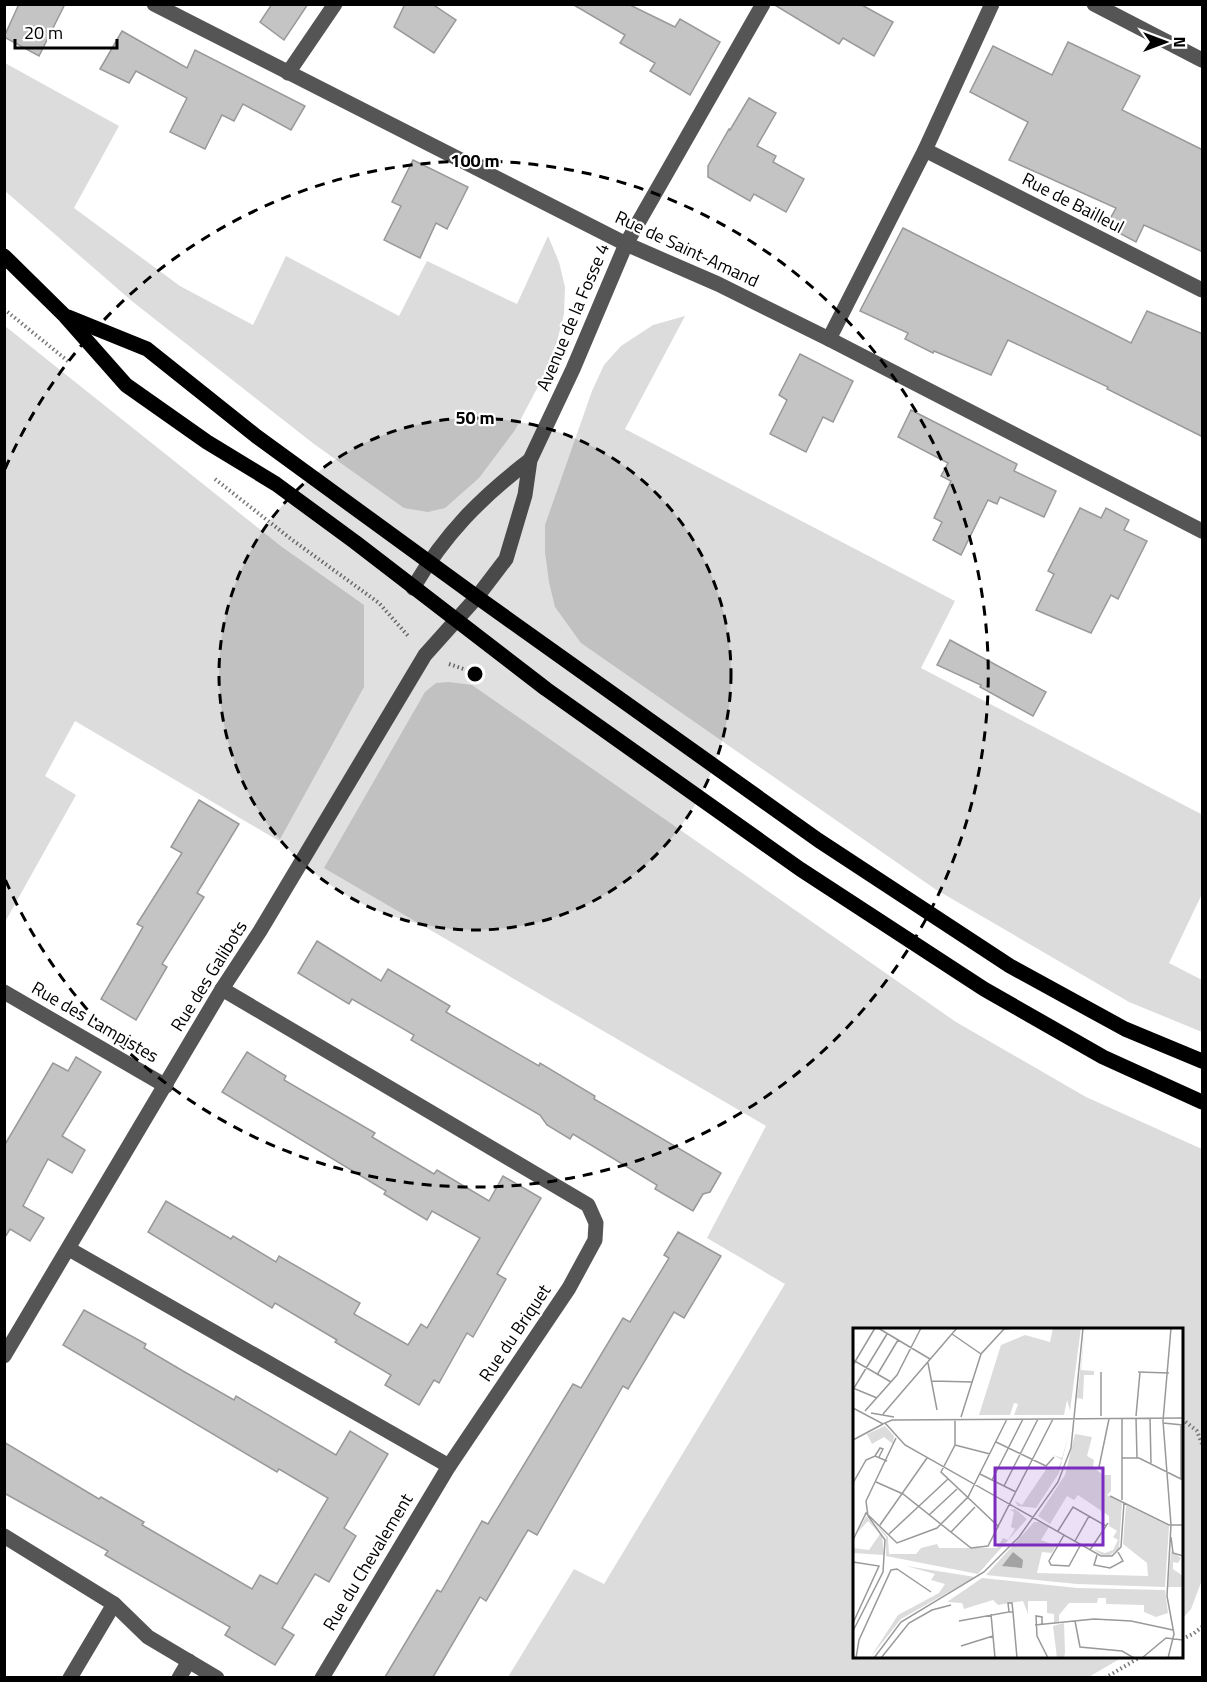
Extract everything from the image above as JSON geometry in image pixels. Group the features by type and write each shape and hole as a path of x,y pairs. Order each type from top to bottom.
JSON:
{"main road":[{"path":"4,256 65,316 126,385 207,442 276,484 555,696 800,869 984,989 1103,1057 1203,1102"},
{"path":"65,316 147,349 256,436 477,597 818,840 1010,966 1125,1029 1203,1061"}],"street":[{"name":"Rue de Saint-Amand","path":"154,4 626,243 718,284 829,339 1203,531"},
{"path":"288,73 335,4"},
{"name":"Avenue de la Fosse 4","path":"477,597 506,559 525,495 530,460 573,369 626,243 763,4"},
{"path":"829,339 925,150 992,4"},
{"path":"1094,4 1203,60"},
{"name":"Rue de Bailleul","path":"925,150 1203,290"},
{"name":"Avenue de la Fosse 4","path":"413,588 429,561 469,511 530,460"},
{"name":"Rue des Galibots","path":"7,1347 69,1249 222,989 260,931 425,655 477,597"},
{"name":"Rue du Briquet","path":"222,989 588,1205 596,1223 595,1240 568,1288 449,1466"},
{"name":"Rue des Lampistes","path":"4,992 166,1086"},
{"path":"69,1249 449,1466"},
{"name":"Rue du Chevalement","path":"322,1677 449,1466"},
{"path":"4,1536 114,1604 148,1637 217,1677"},
{"path":"70,1677 114,1604"},
{"path":"179,1677 189,1661"}],"path":[{"path":"1183,1420 1197,1431 1203,1444"},
{"path":"1183,1638 1203,1627"},
{"path":"1105,1677 1138,1658"}],"shaded area":[{"path":"5,63 119,126 74,208 180,286 253,325 286,256 399,316 427,261 517,304 548,236 559,262 565,287 564,314 556,345 542,379 515,430 479,478 445,508 428,512 404,508 314,444 133,302 5,191"},
{"path":"685,316 625,429 955,601 921,668 1201,814 1202,894 1169,963 1202,980 1202,1032 1129,1002 935,889 581,643 555,607 545,552 545,525 592,391 604,365 621,346 653,325"},
{"path":"5,326 282,547 364,605 364,687 279,841 75,721 45,776 76,795 5,922"},
{"path":"436,683 472,685 956,1022 1086,1097 1202,1149 1202,1580 1191,1609 1183,1618 1183,1328 853,1328 853,1658 1121,1658 1087,1678 508,1677 574,1569 604,1584 785,1284 707,1238 766,1126 324,868 425,692"}],"building":[{"path":"19,4 65,4 39,56 4,37"},
{"path":"272,4 308,4 284,40 260,22"},
{"path":"405,4 432,4 456,20 434,53 394,27"},
{"path":"572,4 628,4 675,27 680,19 720,42 690,95 650,71 655,63 620,43 625,35"},
{"path":"773,4 860,4 893,22 874,56 843,38 839,44"},
{"path":"122,31 187,68 195,50 305,106 291,130 243,104 234,121 222,115 205,149 170,132 187,98 136,71 129,83 100,69"},
{"path":"1068,42 1140,76 1122,110 1203,150 1203,252 1144,225 1136,242 1106,226 1116,208 1009,160 1028,122 970,92 993,46 1052,75"},
{"path":"749,98 776,113 757,146 776,156 773,162 804,179 786,212 754,194 750,201 708,177 708,166"},
{"path":"413,160 468,187 447,229 436,223 420,258 384,240 401,206 392,202"},
{"path":"903,228 1131,343 1147,311 1203,334 1203,437 1107,389 1108,387 1008,340 991,375 934,351 933,353 905,339 908,333 860,311"},
{"path":"800,354 853,381 833,422 823,417 806,452 770,434 787,400 779,395"},
{"path":"911,410 1017,464 1014,471 1056,491 1044,517 1000,497 997,504 988,500 961,555 933,540 942,522 934,518 951,481 941,476 948,463 898,437"},
{"path":"1080,508 1101,518 1106,508 1129,520 1124,530 1147,541 1118,599 1111,595 1091,633 1036,610 1054,574 1048,571"},
{"path":"950,640 1046,692 1033,716 980,687 981,685 937,665"},
{"path":"199,800 239,824 197,893 204,897 162,964 167,967 136,1020 101,999 143,927 137,924 182,853 171,847"},
{"path":"317,941 381,981 388,969 450,1006 446,1012 539,1066 540,1063 595,1096 594,1099 721,1173 710,1192 703,1194 693,1211 655,1189 657,1185 573,1134 570,1139 547,1125 540,1115 411,1040 414,1035 352,999 349,1004 298,973"},
{"path":"247,1052 286,1076 284,1080 375,1133 372,1137 434,1174 437,1170 489,1201 503,1176 541,1198 497,1274 506,1279 473,1337 467,1333 439,1383 434,1380 419,1405 385,1385 391,1375 335,1342 337,1340 275,1303 272,1308 148,1232 166,1201 231,1239 233,1236 276,1262 279,1256 360,1303 354,1314 408,1345 421,1324 427,1328 480,1238 432,1211 427,1220 384,1194 386,1191 222,1092"},
{"path":"76,1057 101,1072 62,1136 85,1150 72,1173 48,1159 23,1206 44,1218 30,1241 10,1229 4,1239 4,1146 53,1063 68,1071"},
{"path":"678,1232 721,1256 684,1318 674,1312 628,1389 623,1386 537,1535 528,1530 486,1601 480,1597 433,1677 385,1677 437,1590 441,1592 482,1521 488,1524 573,1384 581,1388 623,1318 630,1322 669,1258 664,1255"},
{"path":"84,1310 146,1344 144,1348 183,1371 234,1400 236,1396 336,1455 350,1431 388,1454 344,1528 356,1536 329,1582 315,1574 282,1628 294,1635 275,1665 225,1635 230,1627 105,1555 108,1551 4,1493 4,1442 99,1499 101,1497 144,1522 142,1525 252,1589 260,1575 277,1584 328,1498 279,1469 277,1472 63,1345"}]}
